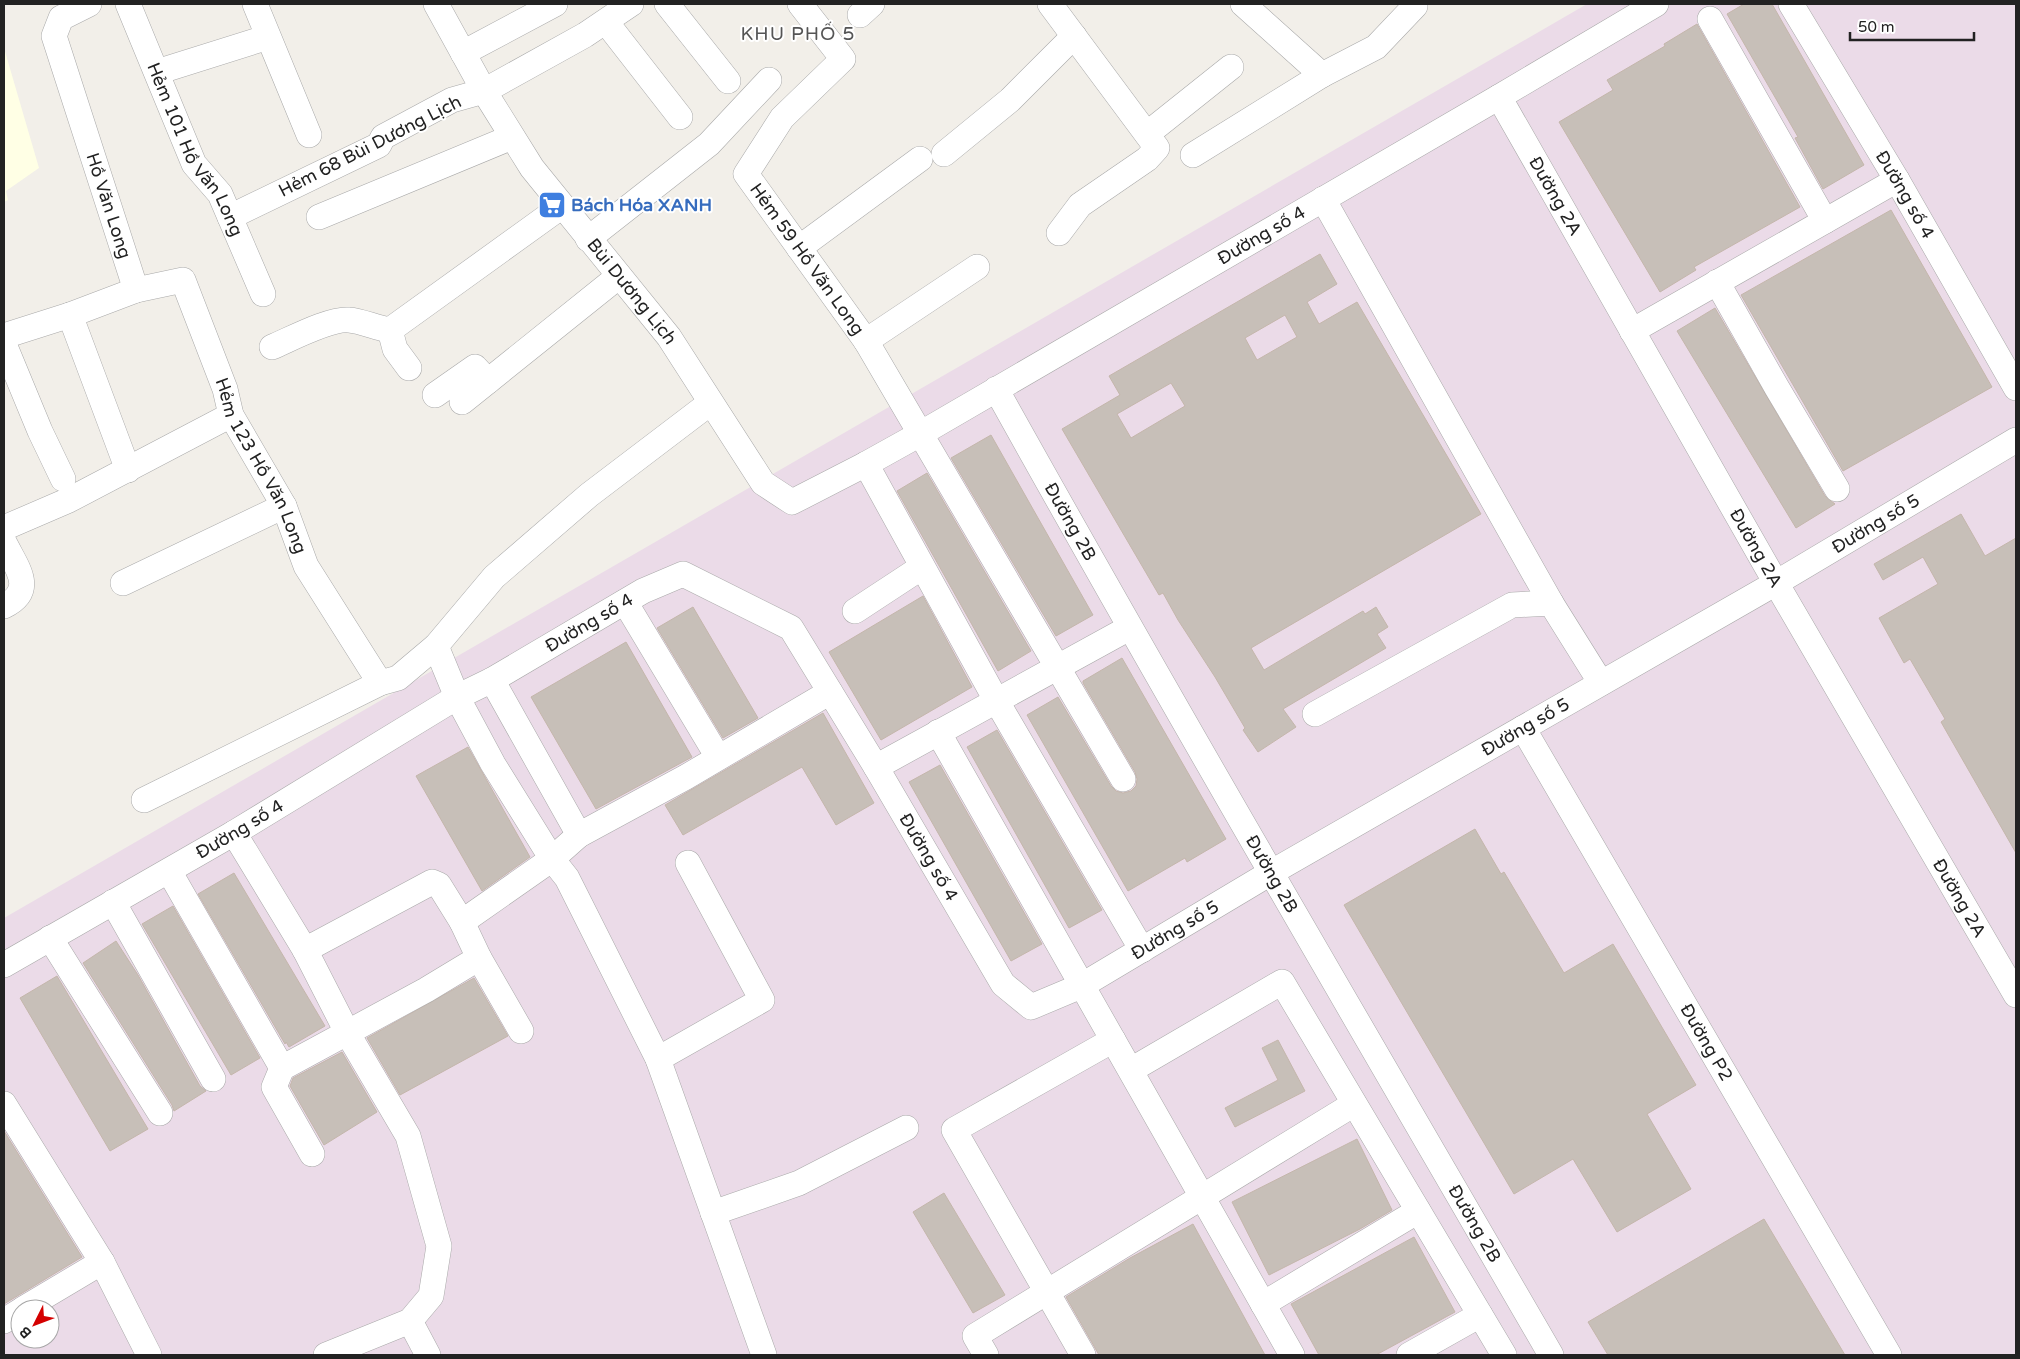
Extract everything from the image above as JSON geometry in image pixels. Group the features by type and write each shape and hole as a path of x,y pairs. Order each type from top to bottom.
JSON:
{"street":[{"name":"Hồ Văn Long","path":"89,4 61,18 54,36 136,290"},
{"name":"Hẻm 101 Hồ Văn Long","path":"128,4 194,164 220,194 263,294"},
{"path":"255,4 309,135"},
{"path":"463,53 555,4"},
{"name":"Hẻm 68 Bùi Dương Lịch","path":"230,217 379,145 383,137 452,100 484,91 606,22 631,4"},
{"path":"667,4 728,80"},
{"name":"Hẻm 59 Hồ Văn Long","path":"800,4 843,59 782,118 746,174 866,341 1123,779"},
{"path":"1050,4 1157,148 1147,159 1080,205 1059,233"},
{"path":"1243,4 1322,75"},
{"name":"Đường số 4","path":"866,464 996,390 1204,281 1323,199 1656,4"},
{"name":"Đường số 4","path":"1790,4 1897,180 2016,388"},
{"name":"Bùi Dương Lịch","path":"443,6 463,53 484,91 532,168 669,337 763,483 792,502 866,464"},
{"path":"1193,155 1322,75 1376,47 1415,6"},
{"path":"1710,19 1825,221"},
{"path":"606,22 680,116"},
{"path":"944,154 1010,100 1074,36"},
{"path":"157,72 268,37"},
{"path":"1147,134 1231,67"},
{"path":"588,239 709,144 769,80"},
{"name":"Đường 2A","path":"1499,97 1776,582 2016,995"},
{"path":"319,218 512,137"},
{"path":"799,248 920,159"},
{"path":"1632,331 1897,180"},
{"path":"1323,199 1551,603 1601,682"},
{"path":"272,347 342,319 374,328 390,330 562,206"},
{"path":"866,341 976,267"},
{"path":"462,402 619,276"},
{"name":"Hẻm 123 Hồ Văn Long","path":"136,290 182,280 224,390 231,416 284,506 306,566 380,683"},
{"path":"1717,282 1837,489"},
{"path":"4,336 70,315 136,290"},
{"path":"70,315 128,470"},
{"path":"390,330 395,350 409,368"},
{"path":"4,344 66,490"},
{"path":"435,395 475,366 488,381"},
{"name":"Đường 2B","path":"996,390 1128,628 1272,872 1551,1355"},
{"path":"144,800 380,683 398,678 436,646 494,577 589,495 710,403"},
{"path":"4,528 66,490 128,470 231,416"},
{"name":"Đường số 5","path":"1031,1007 1081,986 1272,872 1776,582 2016,440"},
{"path":"866,464 996,700 1142,950"},
{"path":"122,583 284,506"},
{"path":"4,542 23,588 14,601 4,606"},
{"path":"855,610 922,567"},
{"name":"Đường số 4","path":"4,965 234,833 457,697 492,680 643,591 683,574 791,628 876,767 1003,984 1031,1007"},
{"path":"625,602 718,757"},
{"path":"1315,714 1512,605 1551,603"},
{"path":"876,767 1128,628"},
{"path":"436,646 457,697 493,764 552,859 567,878 658,1059 764,1355"},
{"path":"492,680 579,835"},
{"path":"462,922 552,859 579,835 686,777 830,692"},
{"name":"Đường P2","path":"1523,728 1889,1355"},
{"path":"938,732 1292,1355"},
{"path":"234,833 305,950 348,1034 408,1136 439,1246 430,1296 410,1321 326,1355"},
{"path":"658,1059 762,1000 688,863"},
{"path":"169,870 282,1068"},
{"path":"305,950 432,882 439,885 462,922 479,958 521,1031"},
{"path":"113,902 214,1079"},
{"path":"50,938 160,1113"},
{"path":"312,1154 274,1087 282,1068 348,1034 479,958"},
{"path":"1131,1070 1282,982 1504,1355"},
{"path":"1083,1355 954,1130 1114,1040"},
{"path":"4,1104 102,1262 149,1355"},
{"path":"986,1355 975,1336 1354,1104"},
{"path":"714,1213 799,1183 906,1128"},
{"path":"1263,1304 1418,1211"},
{"path":"40,1299 102,1262"},
{"path":"1409,1355 1480,1315"},
{"path":"410,1321 428,1355"}],"shaded area":[{"path":"1587,4 2016,5 2016,1355 4,1355 4,918"},
{"path":"4,48 39,168 6,191 8,200 4,202"}],"building":[{"path":"1744,4 1772,4 1864,165 1823,189 1795,138 1798,137 1727,14"},
{"path":"1697,24 1800,207 1694,267 1696,270 1660,292 1559,122 1613,90 1607,80 1665,46 1664,44"},
{"path":"1891,210 1992,387 1843,471 1741,295"},
{"path":"1320,254 1337,284 1307,302 1319,324 1357,302 1481,514 1251,648 1264,670 1363,611 1365,614 1376,607 1388,627 1377,634 1386,648 1283,709 1296,727 1258,752 1243,730 1245,728 1163,593 1159,595 1062,429 1120,395 1109,376","holes":["1285,315 1297,337 1257,360 1245,338","1171,383 1185,406 1131,438 1117,414"]},
{"path":"1715,308 1825,496 1835,504 1796,528 1677,331"},
{"path":"991,435 1093,615 1056,636 951,458"},
{"path":"927,473 1031,651 998,671 897,491"},
{"path":"1961,514 1985,556 2016,538 2016,853 1941,722 1945,719 1910,659 1904,663 1879,618 1938,584 1923,557 1883,580 1874,564"},
{"path":"923,596 972,687 881,740 829,652"},
{"path":"693,607 758,718 723,738 657,628"},
{"path":"626,642 692,757 596,809 531,697"},
{"path":"1122,658 1226,839 1187,862 1185,858 1128,891 1027,715 1058,697 1111,786 1116,791 1123,793 1131,791 1136,786 1135,772 1083,683 1083,681"},
{"path":"823,713 874,803 836,825 802,767 683,835 665,805"},
{"path":"997,730 1102,910 1069,928 967,747"},
{"path":"468,747 530,857 482,891 416,776"},
{"path":"940,765 1042,944 1011,961 909,782"},
{"path":"1475,829 1501,874 1504,872 1564,973 1613,944 1696,1085 1647,1114 1691,1189 1617,1232 1573,1159 1514,1194 1344,905"},
{"path":"234,873 325,1026 289,1047 286,1042 285,1044 198,894"},
{"path":"173,906 260,1058 231,1075 142,924"},
{"path":"116,941 138,975 200,1086 206,1091 174,1111 83,963"},
{"path":"57,976 148,1129 110,1151 20,998"},
{"path":"474,978 508,1036 400,1095 367,1038"},
{"path":"1278,1040 1305,1091 1235,1127 1225,1108 1278,1080 1262,1048"},
{"path":"342,1052 377,1112 324,1145 290,1086 293,1078"},
{"path":"4,1131 82,1257 4,1304"},
{"path":"1357,1139 1392,1210 1360,1229 1269,1275 1232,1202"},
{"path":"944,1193 1005,1295 973,1313 913,1212"},
{"path":"1764,1219 1845,1355 1608,1355 1588,1322"},
{"path":"1193,1224 1265,1355 1099,1355 1066,1297 1130,1258"},
{"path":"1414,1237 1455,1312 1376,1355 1319,1355 1291,1304"}],"place":[{"name":"Bách Hóa XANH","path":"552,205"}],"district":[{"name":"KHU PHỐ 5","path":"798,34"}]}
